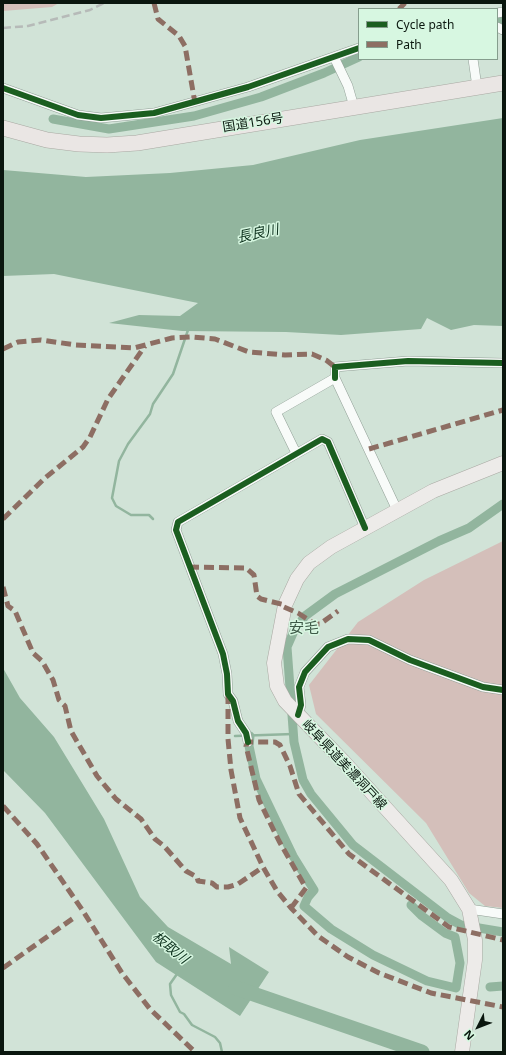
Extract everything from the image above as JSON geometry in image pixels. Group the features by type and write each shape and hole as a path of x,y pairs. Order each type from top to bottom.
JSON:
{"highway":[{"name":"国道156号","path":"3,128 47,140 79,144 107,145 137,143 503,83"}],"main road":[{"name":"岐阜県道美濃洞戸線","path":"462,1052 475,960 475,940 470,914 451,880 343,761 285,701 278,686 274,663 285,605 297,579 309,563 365,528 433,491 503,464"}],"street":[{"path":"3,88 78,115 101,118 132,116 154,113 198,102 337,63 358,49"},
{"path":"473,60 477,87"},
{"path":"337,63 348,86 354,107"},
{"path":"397,510 335,378 335,367 408,361 503,362"},
{"path":"296,453 276,412 335,378"},
{"path":"248,742 246,733 238,721 233,701 228,694 227,674 218,637 189,567 176,525 181,520 322,439 328,442 365,528"},
{"path":"296,714 301,705 299,687 305,672 328,647 348,639 369,640 424,666 483,687 503,690"},
{"path":"470,914 503,914"}],"shaded area":[{"path":"3,3 59,3 52,7 3,11"},
{"path":"503,541 503,908 485,906 469,893 426,823 316,714 309,685 358,622 424,580"}],"water":[{"name":"長良川","path":"503,118 503,326 474,325 451,330 427,318 421,329 341,335 286,332 182,331 109,323 139,315 180,316 198,303 54,274 3,276 3,170 86,177 170,173 253,165 360,140"},
{"path":"3,668 20,698 54,737 104,819 140,897 168,927 231,964 229,947 269,972 240,1016 156,962 45,813 3,770"}],"waterway":[{"path":"498,20 503,19"},
{"path":"53,119 109,129 194,116 261,97 324,73 358,57"},
{"path":"153,519 149,515 131,515 116,506 112,498 119,461 128,444 150,414 153,404 173,374 188,330"},
{"path":"503,504 469,528 439,541 335,594 305,616 294,631 287,647 294,742 303,780 311,794 353,845 448,918 461,925 503,932"},
{"path":"235,736 293,734"},
{"path":"250,736 249,746 256,779 293,856 314,890 308,897 304,906 331,929 373,955 427,981 456,988 460,963 455,937 445,933 422,916 411,905"},
{"path":"177,974 170,984 171,995 180,1012 184,1014 192,1025 215,1037 220,1043 222,1052"},
{"path":"490,987 503,986"},
{"name":"板取川","path":"236,988 422,1052"}],"railway":[{"path":"3,28 28,26 90,10 104,3"}],"marked path":[{"path":"154,3 158,19 179,36 185,46 195,103"},
{"path":"400,8 405,3"},
{"path":"3,349 18,342 41,340 76,345 134,348 172,338 192,337 215,339 249,352 285,355 312,354 326,360 335,367"},
{"path":"3,519 45,478 83,447 90,437 108,399 145,346"},
{"path":"369,449 503,410"},
{"path":"189,567 246,568 254,575 257,596 261,599 285,605"},
{"path":"3,587 8,606 15,611 33,653 42,661 53,680 59,700 65,706 71,731 97,776 116,799 141,819 155,839 164,846 186,871 197,877 198,881 212,883 217,887 228,887 238,884 263,867"},
{"path":"284,607 298,613 315,624 320,624 338,611"},
{"path":"228,694 228,739 231,770 240,818 263,867 277,891 291,908 318,936 348,957 379,973 431,993 503,1007"},
{"path":"291,908 306,888 279,841 259,800 246,746 248,742 275,742 280,745 290,766 299,794 349,854 449,927 503,940"},
{"path":"3,806 37,844 83,911 122,973 150,1009 195,1052"},
{"path":"3,968 75,917"}],"cycle path":[{"path":"3,88 78,115 101,118 154,113 248,87 358,48"},
{"path":"335,378 335,367 408,361 503,363"},
{"path":"248,742 246,733 238,721 233,701 228,694 227,674 223,654 176,530 178,522 322,439 328,442 365,528"},
{"path":"298,715 301,705 299,687 305,672 328,647 348,639 369,640 410,660 483,687 503,690"}],"district":[{"name":"安毛","path":"304,629"}]}
